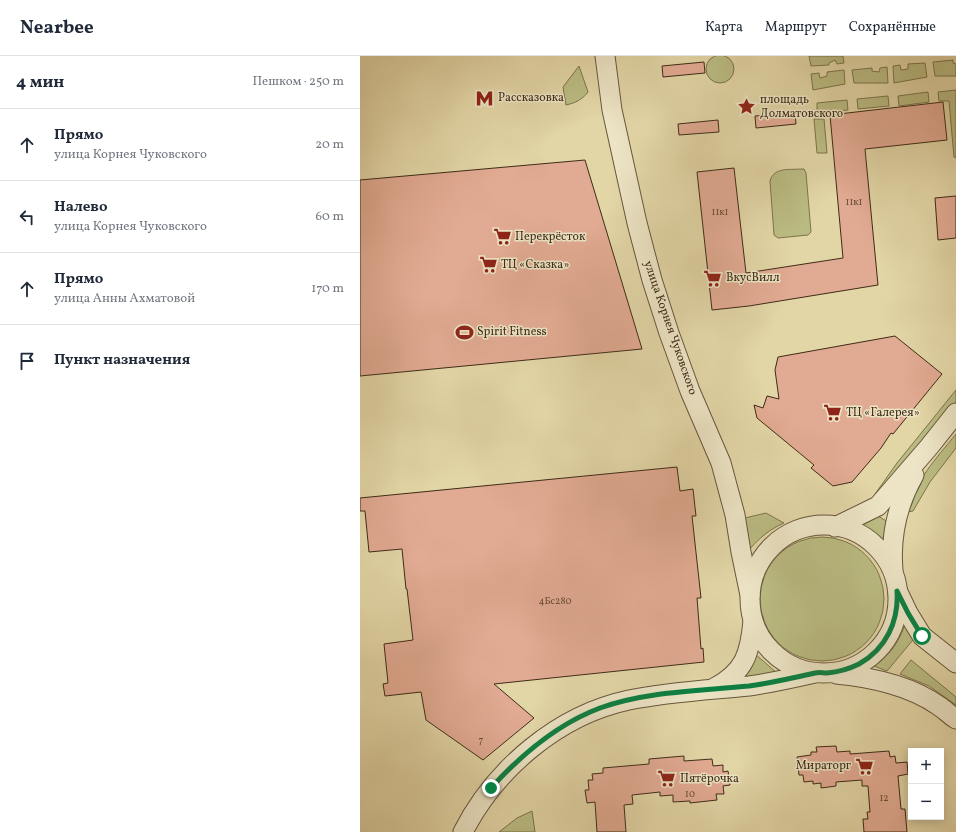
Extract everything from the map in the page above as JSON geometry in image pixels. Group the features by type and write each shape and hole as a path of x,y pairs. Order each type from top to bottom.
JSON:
{"street":[{"name":"улица Корнея Чуковского","path":"605,56 612,110 637,223 652,280 690,391 721,463 735,515 750,594 751,612 760,636 777,656 796,667 867,678 905,689 939,705 956,719"},
{"path":"835,527 878,506 956,413"},
{"path":"895,582 891,552 896,517 903,495 929,447"},
{"name":"улица Корнея Чуковского","path":"750,594 754,577 761,561 778,542 789,535 801,529 818,526 835,527 852,531 874,545 885,558 908,613 922,636 956,663"},
{"name":"улица Корнея Чуковского","path":"822,672 835,672 851,668 867,659 880,647 889,633 896,617 898,600 895,582"},
{"path":"711,689 731,678 743,664 749,651 753,620"},
{"path":"463,832 482,801 508,770 535,746 562,727 599,708 653,696 758,685 822,672"}],"green space":[{"path":"720,55 730,59 734,69 730,79 720,83 710,79 706,69 710,59"},
{"path":"809,56 843,56 844,63 837,64 835,60 829,63 829,65 811,66"},
{"path":"953,60 953,63 956,64 956,76 935,76 933,62"},
{"path":"925,63 927,77 894,83 893,66 900,65 901,70 908,69 908,64"},
{"path":"579,66 588,92 578,101 566,105 563,87"},
{"path":"887,67 888,83 854,83 852,70 872,68 872,71 879,72 880,68"},
{"path":"844,70 845,84 813,90 811,74 819,73 820,78 827,76 827,72"},
{"path":"956,90 956,158 954,157 949,101 939,101 938,92"},
{"path":"928,92 929,102 899,106 898,96"},
{"path":"888,96 889,106 858,109 857,99"},
{"path":"847,100 848,110 817,113 817,103"},
{"path":"814,119 824,119 827,153 817,153"},
{"path":"804,169 806,173 811,232 808,235 778,238 774,235 770,181 778,171"},
{"path":"956,390 956,404 881,496 875,494 897,463"},
{"path":"956,434 956,448 930,482 913,511 908,512 911,500 927,470"},
{"path":"766,513 784,523 765,534 749,550 745,518"},
{"path":"878,516 888,522 883,541 861,526"},
{"path":"822,537 846,542 866,555 879,575 884,599 879,623 866,643 846,656 822,661 798,656 778,643 765,623 760,599 765,575 778,555 798,542"},
{"path":"906,621 917,635 887,671 874,666 890,652 898,641"},
{"path":"754,653 778,674 743,679"},
{"path":"911,660 956,697 956,705 929,686 900,674"},
{"path":"532,811 535,832 499,832 517,818"}],"building":[{"path":"704,62 705,73 663,77 662,66"},
{"path":"943,102 947,140 865,149 878,285 749,306 712,310 697,172 734,168 746,273 843,258 830,115"},
{"path":"795,113 796,124 756,128 755,116"},
{"path":"718,120 719,132 679,135 678,124"},
{"name":"ТЦ «Сказка»","path":"585,160 642,349 360,376 360,180"},
{"path":"956,196 956,238 938,240 935,198"},
{"name":"ТЦ «Галерея»","path":"895,336 942,374 893,434 891,433 881,448 852,482 833,486 811,468 814,465 757,418 754,405 763,408 767,396 779,399 775,370 778,357"},
{"path":"677,467 680,491 693,489 696,516 692,516 701,598 697,598 701,649 703,648 704,662 494,684 534,718 483,760 426,720 421,692 385,696 383,684 388,683 384,644 413,640 402,549 369,552 365,511 360,511 360,498"},
{"path":"836,746 837,752 850,751 850,754 889,751 890,757 895,756 896,763 907,762 908,774 898,776 901,809 905,809 907,832 864,832 863,819 868,819 867,812 870,812 868,786 862,786 862,780 836,782 836,786 821,788 821,783 813,784 813,781 804,782 803,775 799,775 797,757 811,755 811,752 817,752 816,747"},
{"path":"684,756 684,761 712,759 713,766 723,765 723,772 728,771 730,785 723,786 724,794 716,794 717,800 690,803 690,801 673,802 673,795 660,796 660,792 632,795 633,804 624,805 626,832 597,832 595,802 587,803 585,790 589,790 588,780 593,780 592,774 603,773 603,768 649,764 649,759"}],"place":[{"name":"Рассказовка","path":"485,98"},
{"name":"площадь Долматовского","path":"747,107"},
{"name":"Перекрёсток","path":"502,237"},
{"name":"ТЦ «Сказка»","path":"488,265"},
{"name":"ВкусВилл","path":"713,278"},
{"name":"Spirit Fitness","path":"464,332"},
{"name":"ТЦ «Галерея»","path":"833,413"},
{"name":"Мираторг","path":"864,766"},
{"name":"Пятёрочка","path":"667,779"}],"route":[{"path":"491,788 522,757 551,734 578,718 599,708 628,700 653,696 696,690 750,686 817,672 835,672 851,668 874,654 885,640 896,617 898,600 897,591 914,625 922,636"}]}
